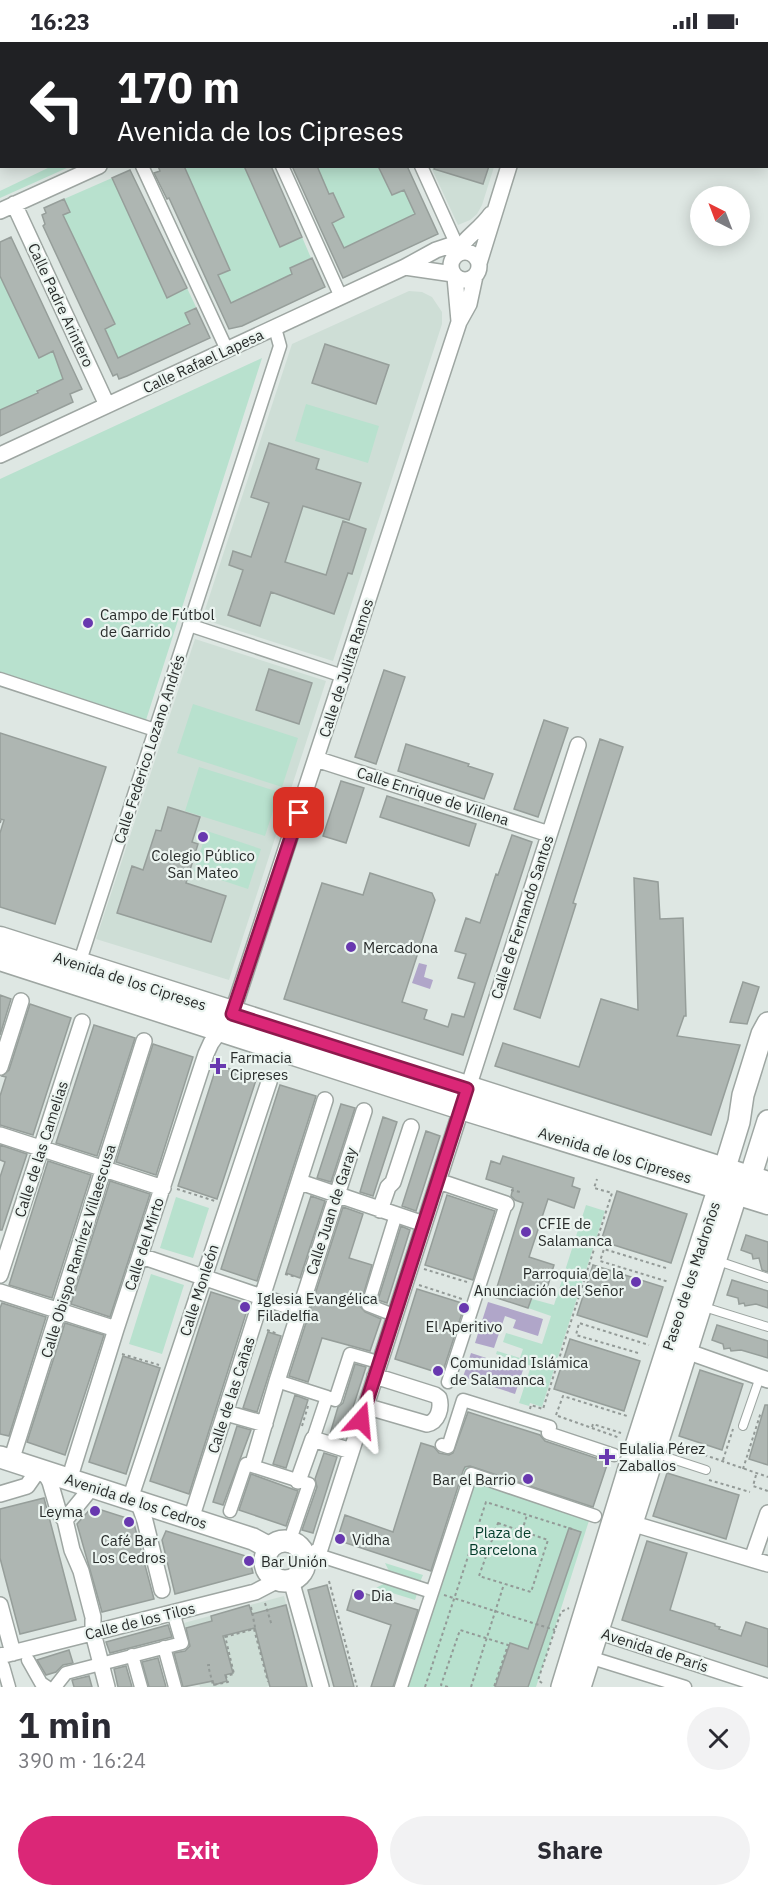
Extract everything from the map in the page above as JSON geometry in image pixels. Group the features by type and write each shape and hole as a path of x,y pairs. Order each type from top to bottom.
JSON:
{"main road":[{"name":"Avenida de los Cipreses","path":"0,939 79,964 227,1021"},
{"name":"Avenida de los Cipreses","path":"0,958 227,1021 464,1098 740,1182 768,1202"},
{"name":"Paseo de los Madroños","path":"613,1522 653,1452 740,1182 738,1122 743,1095 762,1034 768,1023"},
{"name":"Paseo de los Madroños","path":"613,1522 634,1452 740,1182 768,1120"},
{"name":"Avenida de los Cedros","path":"6,1459 253,1539 270,1548"},
{"path":"579,1687 589,1657 587,1634 613,1522"},
{"path":"290,1542 311,1558 302,1572 285,1580 272,1577 265,1566 270,1548 276,1544 290,1542"},
{"path":"552,1685 587,1634"}],"street":[{"path":"7,207 95,168"},
{"path":"143,168 227,350"},
{"path":"283,168 341,297"},
{"path":"405,267 454,275 462,280 469,280 477,270 476,256 460,250 422,168"},
{"name":"Calle de Julita Ramos","path":"227,1021 316,759 459,322 469,304 507,168"},
{"name":"Calle de Julita Ramos","path":"460,250 464,240 483,226 496,206"},
{"name":"Calle Padre Arintero","path":"7,207 107,405"},
{"name":"Calle Rafael Lapesa","path":"0,455 405,267 436,250 451,245 460,250"},
{"path":"454,275 450,266 452,258 460,250"},
{"name":"Calle de Julita Ramos","path":"454,275 459,322"},
{"name":"Calle Federico Lozano Andrés","path":"79,964 280,346 275,328"},
{"path":"189,625 343,676"},
{"path":"0,679 155,730"},
{"name":"Calle de Fernando Santos","path":"311,1558 320,1549 578,745"},
{"name":"Calle Enrique de Villena","path":"316,759 549,834"},
{"path":"0,1067 21,1001"},
{"name":"Calle del Mirto","path":"69,1480 141,1256 169,1188 206,1054 227,1021"},
{"name":"Calle de las Camelias","path":"0,1275 82,1022"},
{"name":"Calle Obispo Ramírez Villaescusa","path":"6,1459 60,1311 144,1041"},
{"name":"Calle Monleón","path":"134,1500 269,1082"},
{"name":"Calle de las Cañas","path":"191,1519 325,1100"},
{"name":"Calle Juan de Garay","path":"231,1511 246,1464 253,1463 364,1111"},
{"path":"380,1210 388,1187 393,1182 411,1127"},
{"path":"0,1135 169,1188"},
{"path":"438,1181 508,1197 448,1382"},
{"path":"300,1182 424,1224"},
{"path":"386,1312 368,1305 394,1221"},
{"path":"141,1256 300,1310"},
{"path":"0,1292 116,1329"},
{"path":"686,1351 764,1378"},
{"path":"277,1381 335,1400 350,1354 371,1360"},
{"path":"366,1406 427,1424 435,1420 440,1408 439,1398 435,1395 375,1376"},
{"path":"298,1481 307,1434 327,1397"},
{"path":"442,1445 448,1447 463,1400 550,1427 548,1433 614,1455"},
{"path":"226,1413 265,1424"},
{"path":"307,1434 351,1451"},
{"path":"253,1463 276,1474 309,1484 294,1531"},
{"path":"0,1494 27,1486 38,1469 50,1482 59,1513 65,1520 72,1550 81,1570 92,1612 93,1633 107,1687"},
{"path":"401,1687 471,1474 613,1522 768,1564"},
{"path":"65,1520 92,1487"},
{"path":"134,1500 149,1537 162,1590"},
{"path":"149,1537 167,1511"},
{"path":"752,1559 768,1513"},
{"path":"311,1558 432,1592"},
{"path":"285,1580 321,1687"},
{"name":"Calle de los Tilos","path":"5,1658 255,1592 285,1580"},
{"path":"0,1605 9,1687"},
{"path":"56,1687 66,1673 182,1643 174,1612"},
{"name":"Avenida de París","path":"587,1634 768,1687"},
{"path":"164,1647 175,1687"},
{"path":"132,1655 141,1687"},
{"name":"Avenida de París","path":"589,1657 685,1687"},
{"path":"28,1660 41,1683 47,1687"}],"lane":[{"path":"715,1260 768,1278"},
{"path":"700,1306 768,1327"},
{"path":"743,1426 764,1378"},
{"path":"653,1452 706,1470"}],"path":[{"path":"529,1411 531,1404 543,1408 612,1193 594,1188 597,1179"},
{"path":"169,1188 217,1201"},
{"path":"508,1197 520,1192"},
{"path":"666,1268 604,1249 600,1261 669,1282"},
{"path":"421,1268 478,1286"},
{"path":"646,1275 647,1270"},
{"path":"285,1274 302,1279"},
{"path":"416,1285 473,1302"},
{"path":"638,1353 576,1335 579,1323 649,1345"},
{"path":"267,1330 284,1335"},
{"path":"122,1354 162,1366"},
{"path":"307,1434 308,1391"},
{"path":"620,1438 556,1415 563,1396 627,1416"},
{"path":"743,1468 762,1408"},
{"path":"592,1427 593,1424 621,1433"},
{"path":"673,1444 768,1477"},
{"path":"756,1473 753,1486 768,1491"},
{"path":"425,1687 486,1502 575,1530"},
{"path":"522,1531 527,1515"},
{"path":"498,1523 548,1540 531,1592 504,1584 479,1576 498,1523"},
{"path":"329,1581 357,1687"},
{"path":"471,1687 504,1584"},
{"path":"432,1592 555,1630"},
{"path":"250,1602 255,1627"},
{"path":"251,1607 266,1603 272,1626"},
{"path":"552,1685 538,1680 561,1612 568,1608"},
{"path":"210,1665 208,1665 213,1685 228,1682 226,1676 234,1674 225,1637 254,1629 268,1682"},
{"path":"448,1687 441,1685 460,1630 508,1645 494,1687"}],"shaded area":[{"path":"431,168 494,168 477,214 458,225"},
{"path":"409,291 422,292 432,297 442,312 442,324 333,661 202,619 292,344"},
{"name":"Colegio Público San Mateo","path":"195,639 326,681 229,980 96,939"},
{"path":"419,963 427,965 424,977 433,980 430,989 412,983"},
{"path":"488,1302 543,1319 538,1336 513,1328 516,1320 505,1316 494,1348 475,1343"},
{"path":"471,1353 523,1370 515,1394 463,1377"},
{"path":"284,1596 305,1677 266,1687 200,1687 184,1623"}],"green space":[{"path":"48,168 67,168 0,198 0,191"},
{"path":"184,168 244,168 275,234 302,237 311,258 290,268 292,275 231,303 226,293 214,298 206,281 230,270"},
{"path":"316,168 378,168 392,195 415,184 423,201 412,206 415,215 344,248 339,239 328,244 320,228 344,217 329,194"},
{"path":"112,178 167,298 187,288 196,307 185,313 190,324 118,358 111,343 100,348 94,335 115,324 63,215 69,212 64,199"},
{"path":"0,276 39,358 62,347 60,370 63,379 0,410"},
{"path":"262,358 146,720 0,672 0,479"},
{"path":"306,404 379,426 368,463 295,441"},
{"path":"193,704 298,738 282,787 177,753"},
{"path":"199,767 279,792 265,836 185,811"},
{"path":"207,831 261,849 248,889 194,871"},
{"path":"176,1197 209,1208 193,1258 160,1248"},
{"path":"586,1205 605,1211 542,1407 530,1403 529,1406 519,1403 531,1366 496,1354 497,1351 520,1358 523,1349 503,1342 506,1333 542,1344 551,1316 528,1308 532,1299 554,1305"},
{"path":"151,1274 184,1285 162,1354 129,1344"},
{"name":"Plaza de Barcelona","path":"465,1467 593,1508 536,1687 528,1687 581,1532 515,1687 396,1687"},
{"path":"385,1563 423,1575 420,1582 390,1573"},
{"path":"387,1582 418,1591 415,1600 376,1588"}],"building":[{"path":"159,168 185,168 230,270 218,275 231,303 292,274 290,268 312,258 325,287 242,326 229,329 169,198 167,199 154,173 160,171"},
{"path":"245,168 272,168 302,237 280,247"},
{"path":"293,168 318,168 329,194 333,193 344,217 332,223 344,248 415,214 404,190 392,195 379,168 408,168 438,234 343,278"},
{"path":"434,168 488,168 483,184"},
{"path":"130,170 187,288 167,298 112,178"},
{"path":"64,199 70,212 63,215 115,324 105,329 118,358 190,324 185,313 196,308 210,338 127,376 119,379 117,374 113,376 43,226 45,224 42,215 46,213 44,208"},
{"path":"11,237 82,389 70,394 73,402 0,436 0,410 63,379 53,351 39,358 0,276 0,242"},
{"path":"325,344 389,365 376,404 312,383"},
{"path":"269,443 319,459 316,469 361,483 349,520 303,506 285,562 326,575 343,521 366,529 352,574 348,573 334,614 271,592 260,626 228,615 243,570 229,565 233,551 251,557 269,503 251,497"},
{"path":"269,669 312,683 299,724 256,710"},
{"path":"384,670 405,677 376,764 355,757"},
{"path":"544,720 568,728 538,817 514,809"},
{"path":"0,733 106,767 55,924 0,907 0,833 4,820 0,819"},
{"path":"600,739 623,747 573,903 576,904 540,1018 514,1009"},
{"path":"406,744 493,774 484,799 398,771"},
{"path":"341,781 364,788 346,843 323,836"},
{"path":"387,796 476,824 469,846 380,817"},
{"path":"168,807 200,817 192,842 198,844 186,883 226,896 211,942 117,913 132,866 143,870 156,830 161,831"},
{"path":"512,835 532,842 463,1055 284,999 322,883 363,895 370,873 432,893 435,900 402,1002 427,1010 424,1019 448,1027 452,1014 464,1017 475,983 458,978 466,954 455,951 466,918 480,923"},
{"path":"634,878 658,882 660,919 683,918 686,1016 684,1016 677,1036 740,1045 711,1135 495,1066 503,1043 579,1067 601,999 638,1010"},
{"path":"743,982 759,987 747,1024 730,1022"},
{"path":"0,995 11,999 0,1035"},
{"path":"30,1004 71,1018 33,1135 0,1125 0,1096 6,1077 2,1076 9,1070"},
{"path":"94,1025 135,1038 97,1156 56,1143"},
{"path":"153,1044 193,1057 156,1175 116,1162"},
{"path":"217,1065 257,1077 217,1199 178,1186"},
{"path":"280,1085 316,1096 257,1281 221,1269"},
{"path":"341,1104 355,1108 331,1182 317,1178"},
{"path":"383,1117 397,1122 373,1196 360,1192"},
{"path":"426,1131 440,1136 416,1211 402,1206"},
{"path":"0,1145 27,1154 2,1230 0,1230 0,1177 5,1162 0,1160"},
{"name":"CFIE de Salamanca","path":"503,1156 574,1178 572,1186 580,1189 574,1208 548,1199 529,1257 554,1265 546,1292 535,1289 528,1308 494,1297 523,1203 511,1196 513,1188 486,1179 491,1161 500,1164"},
{"path":"48,1161 91,1175 52,1298 9,1285"},
{"path":"110,1181 150,1194 110,1317 71,1304"},
{"path":"617,1191 687,1214 671,1263 601,1241"},
{"path":"447,1195 495,1211 473,1280 425,1265"},
{"path":"311,1196 325,1201 300,1278 286,1273"},
{"path":"343,1207 363,1214 349,1258 372,1265 360,1306 365,1312 381,1319 370,1351 322,1338 308,1382 289,1376"},
{"path":"401,1226 410,1230 387,1303 378,1300"},
{"path":"746,1235 768,1242 768,1272 762,1270 759,1258 753,1259 752,1254 741,1250"},
{"path":"593,1265 663,1287 647,1337 577,1315"},
{"path":"732,1280 768,1291 768,1308 756,1304 745,1306 744,1303 739,1304 738,1298 727,1295"},
{"path":"417,1289 465,1304 442,1374 395,1359"},
{"path":"211,1292 249,1304 189,1494 150,1481"},
{"path":"2,1303 46,1317 9,1436 0,1434 0,1308"},
{"path":"65,1323 104,1335 65,1455 27,1442"},
{"path":"717,1325 768,1341 768,1358 741,1350 724,1349 723,1344 712,1340"},
{"path":"268,1332 281,1336 257,1412 243,1408"},
{"path":"570,1339 640,1361 624,1411 554,1389"},
{"path":"123,1356 160,1368 126,1474 89,1462"},
{"path":"355,1364 366,1367 343,1438 330,1434 338,1407 343,1403"},
{"path":"700,1370 743,1384 722,1450 679,1436"},
{"path":"295,1395 308,1400 286,1468 273,1464"},
{"path":"765,1405 768,1405 768,1465 749,1459"},
{"path":"468,1412 540,1435 545,1441 608,1462 593,1507 470,1466 465,1467 463,1471 431,1571 337,1540 345,1515 393,1532 421,1443 434,1447 439,1453 449,1455 453,1453"},
{"path":"237,1426 251,1430 223,1505 213,1502"},
{"path":"324,1453 337,1457 313,1533 302,1530 317,1487 315,1479"},
{"path":"667,1473 739,1495 726,1539 653,1516"},
{"path":"251,1474 298,1491 286,1526 239,1510"},
{"path":"44,1498 76,1620 20,1634 0,1558 0,1509"},
{"path":"92,1507 133,1520 154,1599 102,1612 77,1524"},
{"path":"569,1528 581,1532 528,1687 495,1687 510,1643 528,1649"},
{"path":"166,1531 249,1557 253,1573 175,1594 162,1540"},
{"path":"647,1541 687,1553 670,1610 715,1624 720,1627 719,1629 741,1636 746,1622 768,1629 768,1667 622,1620"},
{"path":"327,1585 354,1687 334,1687 308,1590"},
{"path":"353,1590 418,1610 393,1687 371,1687 391,1625 347,1610"},
{"path":"249,1605 252,1614 286,1605 307,1687 270,1687 255,1628 223,1636 233,1673 225,1675 227,1681 214,1685 213,1681 183,1687 174,1653 185,1651 190,1646 186,1628 212,1621 211,1616"},
{"path":"168,1625 172,1637 110,1653 106,1642"},
{"path":"69,1650 73,1663 63,1665 56,1672 46,1675 37,1660"},
{"path":"158,1658 166,1687 149,1687 142,1662"},
{"path":"126,1666 132,1687 118,1687 114,1669"},
{"path":"89,1676 92,1687 74,1687 72,1680"}],"place":[{"name":"Campo de Fútbol de Garrido","path":"88,623"},
{"name":"Colegio Público San Mateo","path":"203,837"},
{"name":"Mercadona","path":"351,947"},
{"name":"Farmacia Cipreses","path":"218,1066"},
{"name":"CFIE de Salamanca","path":"526,1232"},
{"name":"Parroquia de la Anunciación del Señor","path":"636,1282"},
{"name":"Iglesia Evangélica Filadelfia","path":"245,1307"},
{"name":"El Aperitivo","path":"464,1308"},
{"name":"Comunidad Islámica de Salamanca","path":"438,1371"},
{"name":"Eulalia Pérez Zaballos","path":"607,1457"},
{"name":"Bar el Barrio","path":"528,1479"},
{"name":"Leyma","path":"95,1511"},
{"name":"Café Bar Los Cedros","path":"129,1522"},
{"name":"Vidha","path":"340,1539"},
{"name":"Bar Unión","path":"249,1561"},
{"name":"Dia","path":"359,1595"}],"route":[{"path":"299,813 232,1014 467,1089 361,1420"}]}
